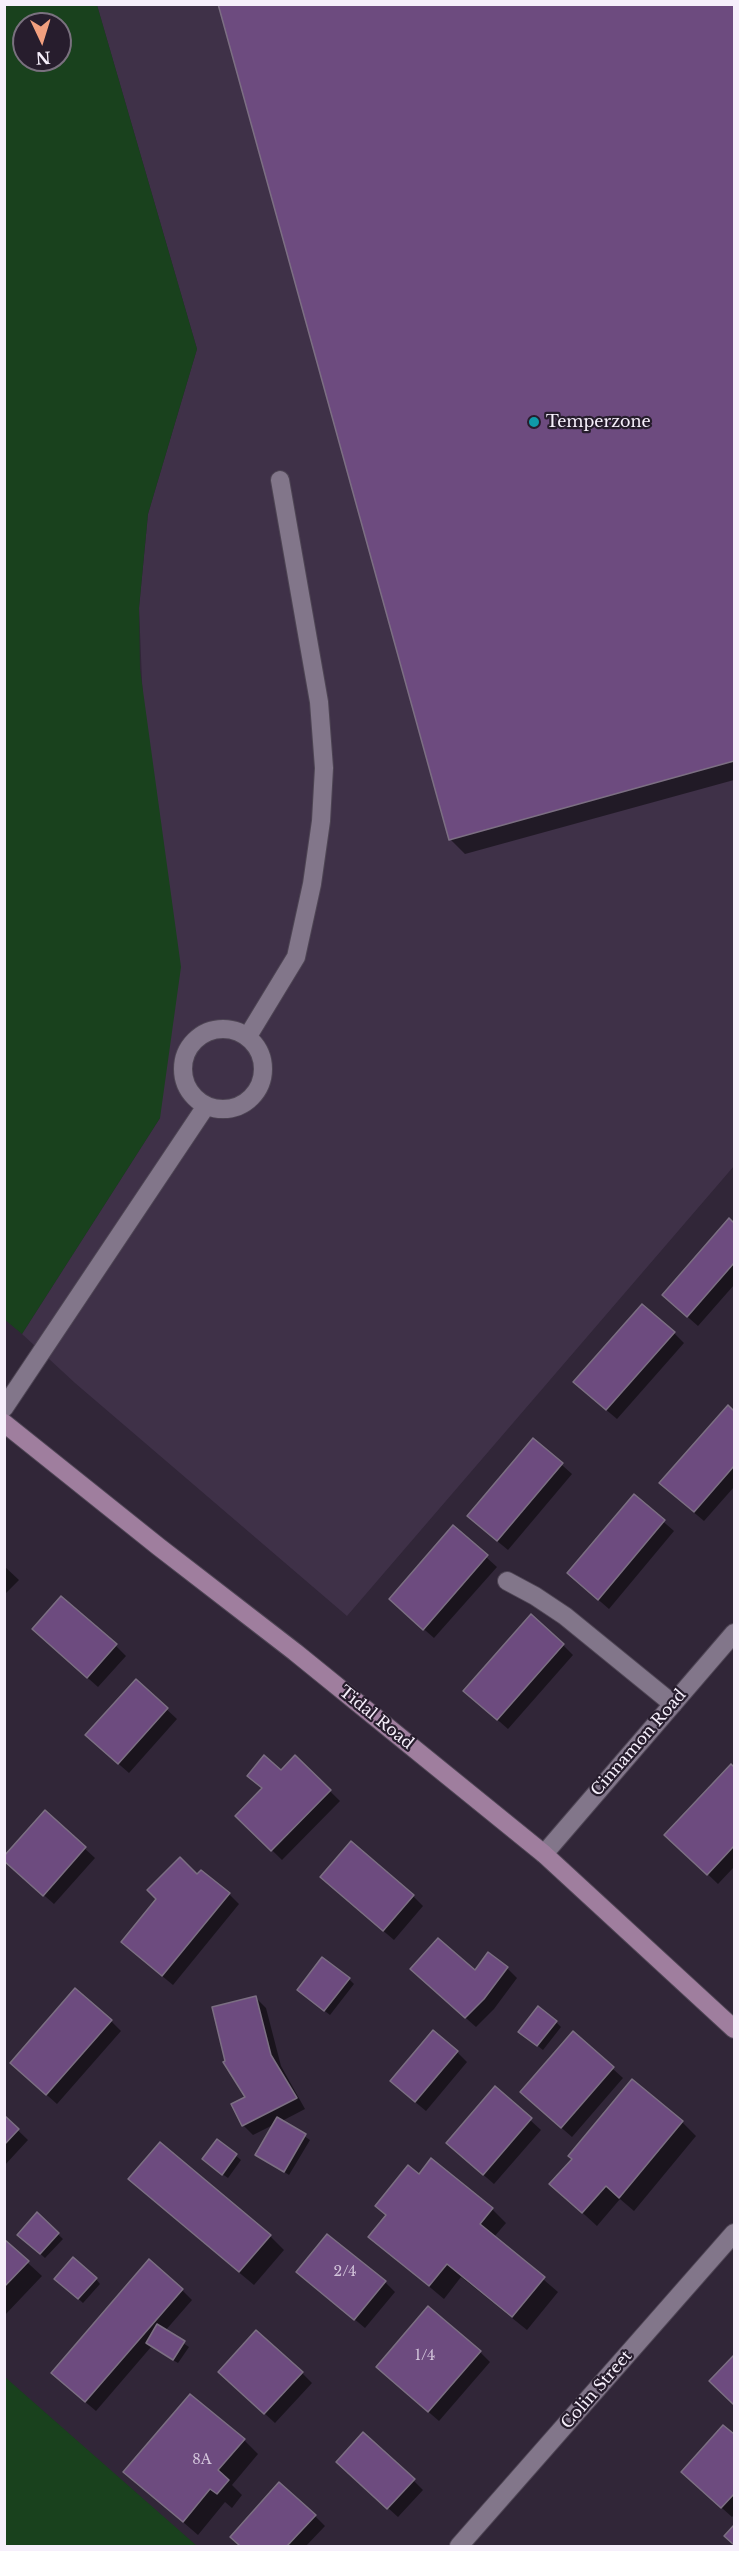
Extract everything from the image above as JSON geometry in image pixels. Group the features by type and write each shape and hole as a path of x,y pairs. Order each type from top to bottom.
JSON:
{"main road":[{"name":"Tidal Road","path":"4,1423 295,1652 544,1854 735,2029"}],"street":[{"path":"248,1036 296,957 312,884 321,821 324,768 320,702 280,480"},
{"path":"223,1028 248,1036 257,1046 262,1058 264,1071 262,1084 255,1095 244,1104 232,1109 219,1110 206,1106 195,1098 187,1087 183,1074 183,1061 189,1048 197,1038 209,1031 223,1028"},
{"path":"4,1408 206,1106"},
{"path":"507,1581 536,1596 565,1616 673,1704"},
{"name":"Cinnamon Road","path":"544,1854 735,1633"},
{"name":"Colin Street","path":"459,2547 735,2234"}],"shaded area":[{"path":"97,5 734,5 734,1166 347,1616 75,1383 22,1334 160,1118 139,608 148,514 197,349"}],"green space":[{"path":"4,5 97,5 197,349 148,514 139,608 140,669 181,967 160,1118 22,1334 4,1319"},
{"path":"5,2377 197,2546 5,2546"}],"building":[{"name":"Temperzone","path":"218,4 734,4 734,761 449,840"},
{"path":"729,1218 734,1223 734,1263 687,1317 662,1295"},
{"path":"642,1304 675,1332 606,1410 573,1382"},
{"path":"728,1405 734,1411 734,1466 694,1512 659,1483"},
{"path":"533,1438 563,1463 497,1541 467,1516"},
{"path":"634,1494 665,1520 598,1600 567,1573"},
{"path":"453,1525 488,1555 423,1630 389,1599"},
{"path":"61,1596 117,1644 87,1678 32,1629"},
{"path":"531,1614 564,1644 497,1720 463,1691"},
{"path":"136,1679 168,1708 118,1764 85,1735"},
{"path":"264,1755 281,1770 295,1755 331,1790 271,1851 235,1816 262,1788 247,1776"},
{"path":"731,1764 734,1767 734,1846 707,1875 664,1835"},
{"path":"45,1810 86,1847 43,1896 4,1861 4,1856"},
{"path":"351,1841 414,1895 383,1931 320,1877"},
{"path":"180,1857 197,1874 201,1870 230,1893 162,1976 121,1942 156,1899 147,1890"},
{"path":"438,1938 475,1970 488,1952 508,1967 484,1999 465,2018 410,1969"},
{"path":"322,1957 350,1978 324,2011 297,1990"},
{"path":"75,1988 112,2020 46,2095 10,2063"},
{"path":"256,1996 271,2055 297,2098 242,2126 231,2104 245,2097 223,2062 225,2061 212,2007"},
{"path":"538,2006 557,2021 537,2046 518,2032"},
{"path":"433,2030 458,2051 415,2102 390,2081"},
{"path":"573,2031 614,2067 561,2128 520,2092"},
{"path":"632,2079 683,2121 619,2198 606,2186 582,2213 549,2184 572,2159 568,2156"},
{"path":"495,2086 532,2118 483,2175 446,2143"},
{"path":"4,2115 19,2129 4,2145"},
{"path":"277,2117 306,2134 284,2172 255,2155"},
{"path":"217,2139 237,2154 222,2175 202,2159"},
{"path":"160,2142 271,2235 239,2272 128,2179"},
{"path":"431,2158 493,2208 480,2224 545,2277 512,2317 447,2264 429,2286 368,2237 386,2215 375,2206 408,2165 419,2174"},
{"path":"37,2212 59,2233 40,2254 17,2235"},
{"path":"327,2234 386,2281 354,2320 296,2272"},
{"path":"4,2239 29,2261 4,2287"},
{"path":"73,2257 97,2278 78,2299 54,2279"},
{"path":"149,2259 183,2289 85,2402 51,2373"},
{"path":"428,2306 481,2351 428,2412 376,2367"},
{"path":"157,2324 185,2341 173,2360 146,2343"},
{"path":"256,2330 303,2372 264,2414 218,2372"},
{"path":"734,2355 734,2405 709,2381"},
{"path":"190,2394 245,2439 218,2470 229,2480 217,2494 210,2489 183,2522 123,2472"},
{"path":"723,2425 734,2434 734,2494 721,2508 681,2472"},
{"path":"363,2432 415,2479 387,2509 336,2462"},
{"path":"279,2482 316,2515 287,2546 240,2546 230,2537"},
{"path":"734,2525 734,2545 724,2536"}],"place":[{"name":"Temperzone","path":"534,422"}]}
